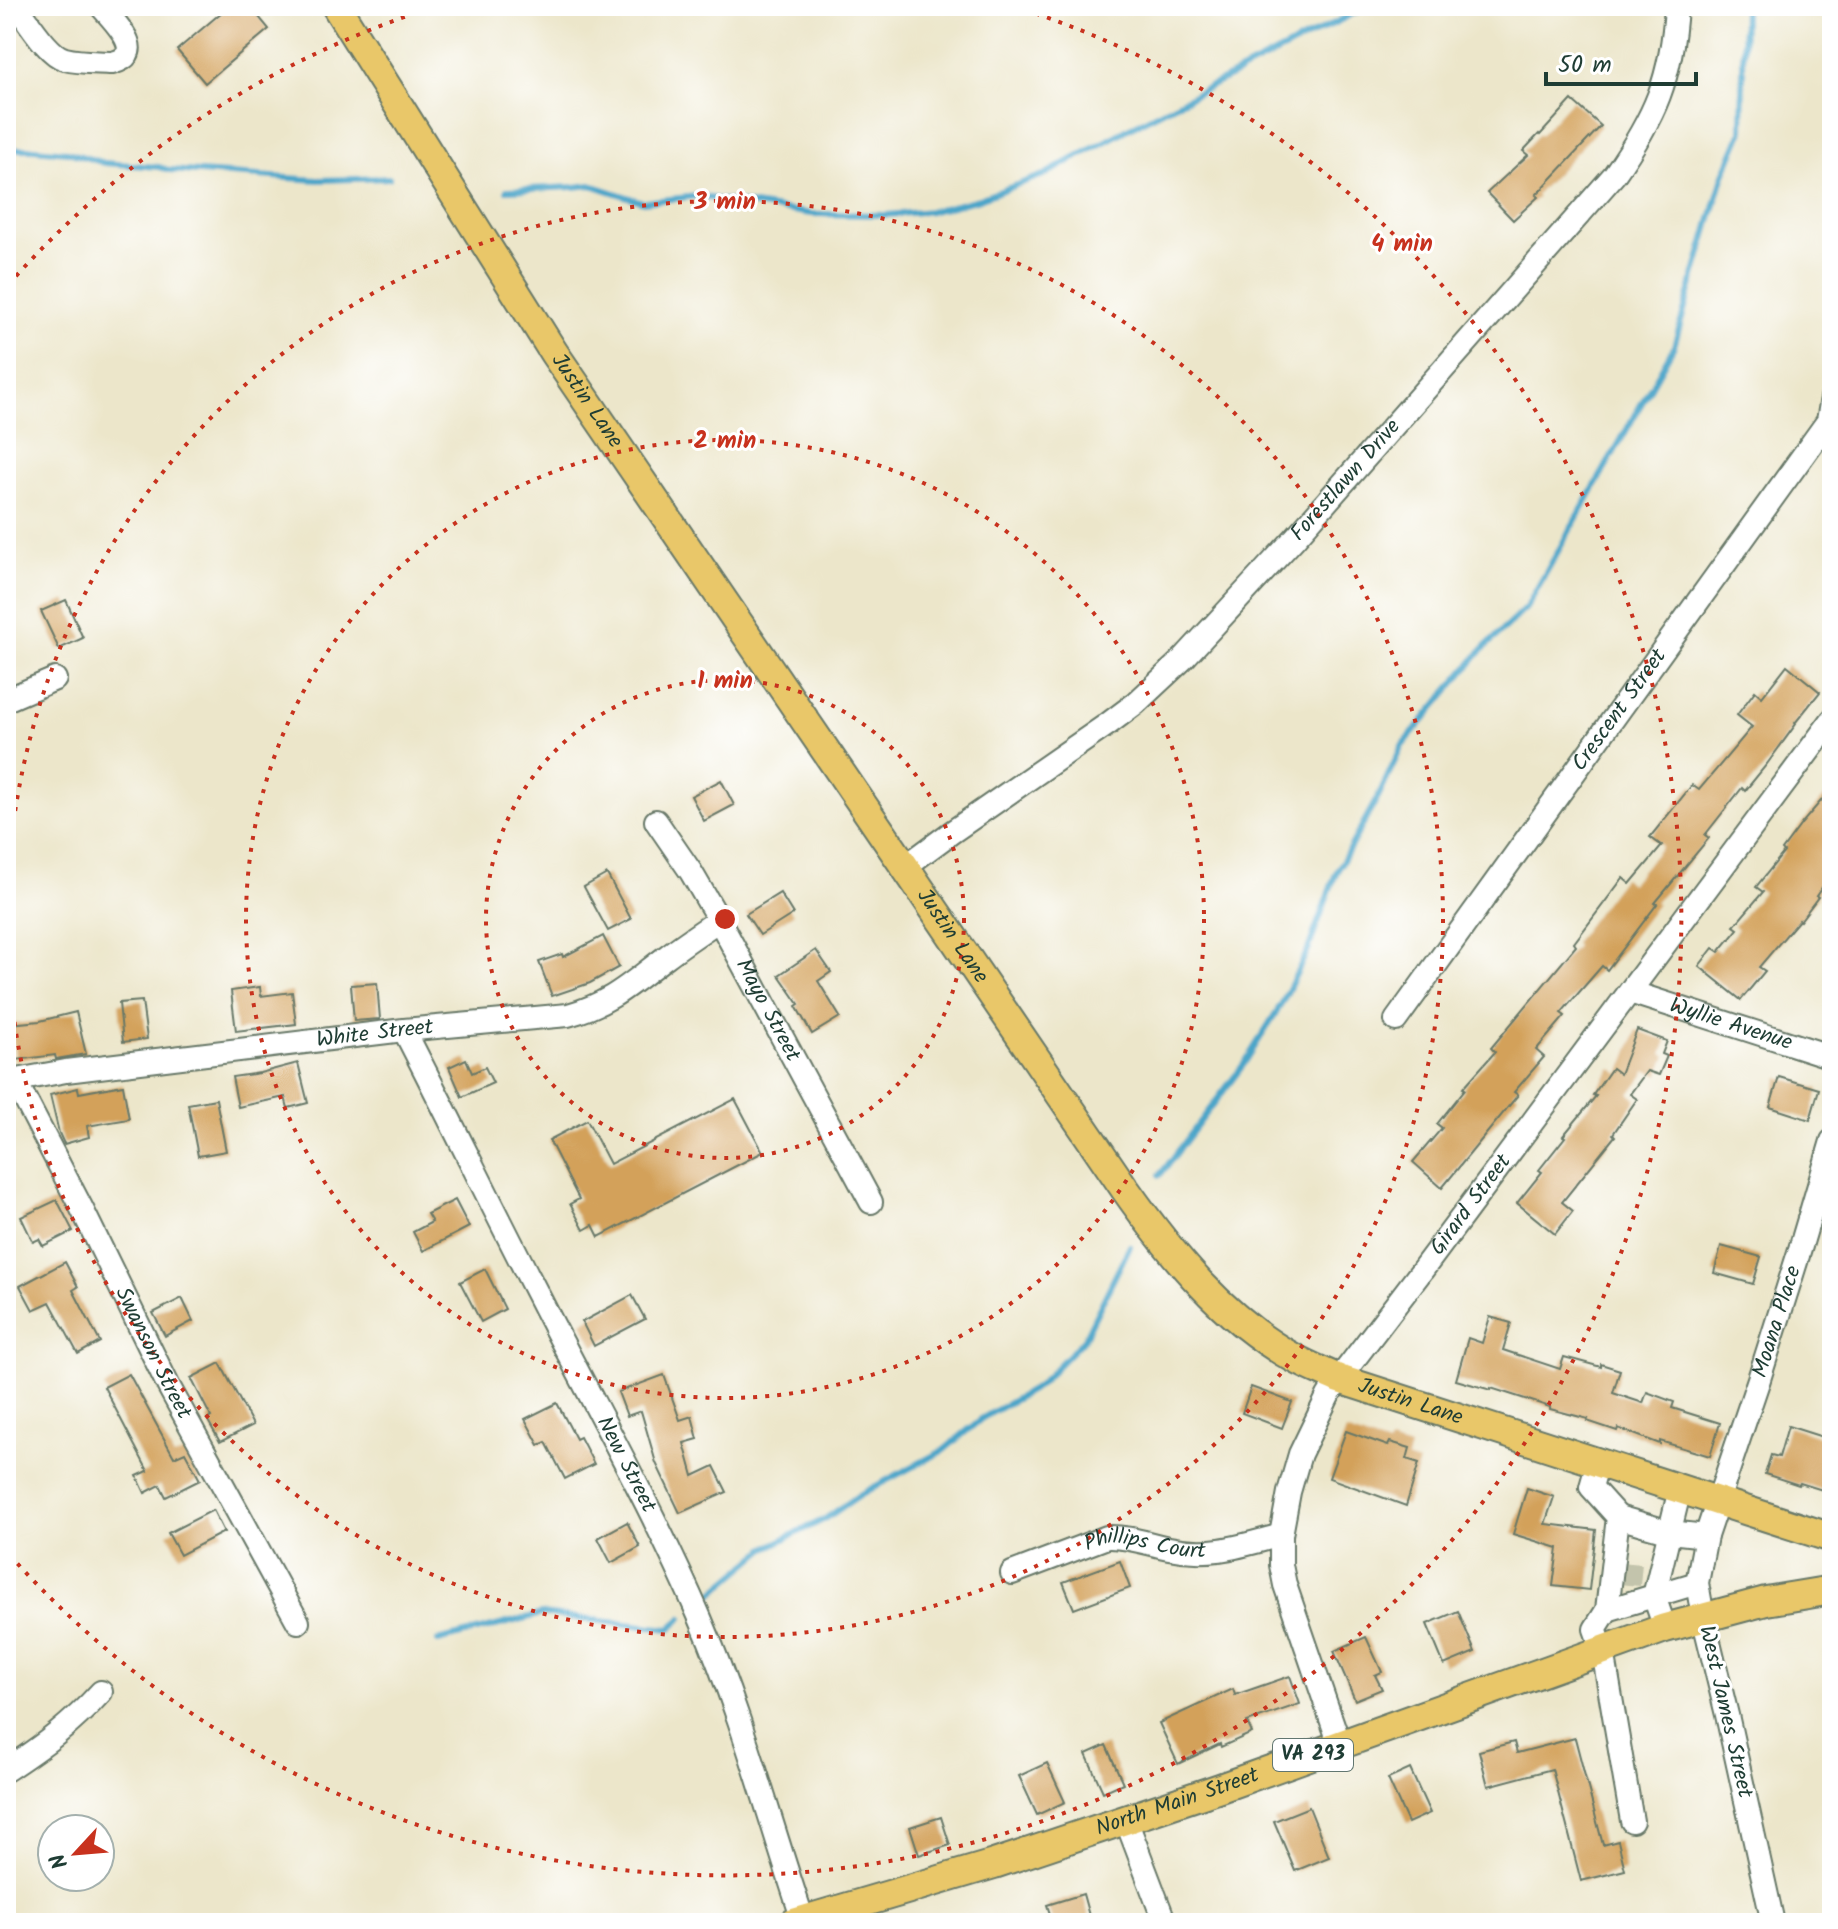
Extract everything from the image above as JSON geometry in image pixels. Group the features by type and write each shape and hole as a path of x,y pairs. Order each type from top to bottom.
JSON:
{"main road":[{"name":"Justin Lane","path":"336,6 554,353 1125,1189 1181,1262 1233,1316 1294,1358 1339,1379 1832,1538"},
{"name":"North Main Street","path":"799,1922 855,1914 1665,1628 1766,1601 1832,1590"}],"street":[{"path":"6,15 17,6 49,48 66,60 112,63 126,56 129,47 127,38 101,6"},
{"name":"Forestlawn Drive","path":"906,866 1136,703 1183,659 1294,539 1614,175 1651,117 1664,84 1674,42 1676,6"},
{"name":"Crescent Street","path":"1396,1020 1828,421 1832,398"},
{"path":"6,700 55,679"},
{"name":"Girard Street","path":"1340,1745 1285,1585 1281,1565 1281,1535 1289,1492 1300,1454 1315,1420 1339,1379 1832,720"},
{"name":"Mayo Street","path":"656,821 719,920 871,1202"},
{"name":"White Street","path":"10,1081 66,1071 404,1030 568,1015 591,1009 612,998 719,920"},
{"name":"Wyllie Avenue","path":"1630,992 1832,1057"},
{"name":"New Street","path":"404,1030 627,1466 700,1617 749,1751 799,1922"},
{"name":"Swanson Street","path":"10,1081 81,1207 169,1387 298,1622"},
{"name":"Moana Place","path":"1717,1502 1759,1379 1832,1141"},
{"path":"1598,1462 1591,1487 1618,1517 1637,1579 1665,1628"},
{"path":"1632,1821 1603,1651 1595,1629 1607,1610 1637,1579 1670,1532 1680,1489"},
{"name":"West James Street","path":"1717,1502 1706,1536 1697,1583 1773,1923"},
{"path":"1618,1517 1670,1532 1706,1536"},
{"name":"Phillips Court","path":"1012,1573 1107,1537 1124,1536 1171,1549 1199,1552 1227,1551 1281,1535"},
{"path":"1607,1610 1637,1579 1697,1583"},
{"path":"6,1770 77,1719 101,1692"},
{"path":"1126,1820 1165,1923"}],"building":[{"path":"229,6 250,6 269,29 205,83 177,50"},
{"path":"1572,100 1601,126 1536,195 1538,197 1513,220 1487,193 1528,155 1523,151"},
{"path":"66,600 83,638 59,649 41,611"},
{"path":"1787,665 1820,692 1767,764 1745,791 1742,788 1705,835 1709,838 1655,903 1607,970 1602,966 1561,1013 1565,1016 1536,1050 1544,1057 1514,1092 1518,1095 1442,1188 1413,1162 1442,1128 1437,1124 1495,1052 1491,1048 1576,946 1574,943 1623,878 1630,884 1662,846 1650,837 1692,785 1699,790 1752,727 1737,715 1755,691 1762,697"},
{"path":"721,780 734,805 704,821 691,796"},
{"path":"1832,788 1832,873 1800,921 1759,967 1765,971 1741,1000 1699,966 1713,948 1719,952 1738,929 1734,926 1763,892 1756,887 1802,823"},
{"path":"607,874 631,919 608,931 584,887"},
{"path":"780,893 793,914 760,935 746,914"},
{"path":"603,936 619,967 590,983 552,996 539,962 562,954 563,957"},
{"path":"816,950 831,972 818,981 840,1017 812,1034 796,1006 799,1004 779,975"},
{"path":"377,983 380,1019 354,1021 351,985"},
{"path":"260,987 261,996 292,992 296,1024 236,1031 231,991"},
{"path":"142,1001 147,1039 123,1042 119,1003"},
{"path":"76,1012 86,1054 56,1059 55,1055 16,1060 10,1024 40,1021"},
{"path":"1637,1030 1667,1041 1662,1054 1667,1056 1659,1075 1647,1071 1630,1094 1637,1099 1613,1134 1615,1136 1562,1202 1573,1211 1555,1234 1517,1203 1542,1172 1539,1170 1563,1136 1596,1096 1593,1095 1612,1068 1620,1074"},
{"path":"466,1059 472,1073 485,1067 493,1083 462,1097 449,1067"},
{"path":"298,1063 308,1103 288,1108 285,1097 238,1107 232,1077"},
{"path":"1779,1077 1819,1089 1810,1120 1770,1107"},
{"path":"123,1085 129,1119 87,1126 89,1137 64,1144 50,1095 78,1088 79,1093"},
{"path":"216,1099 226,1151 198,1156 188,1104"},
{"path":"735,1099 763,1152 599,1237 593,1225 584,1230 570,1204 579,1199 549,1140 587,1120 610,1164"},
{"path":"57,1200 73,1231 43,1246 39,1239 33,1242 21,1217"},
{"path":"455,1200 469,1227 423,1251 413,1232 432,1222 427,1214"},
{"path":"1721,1246 1761,1257 1753,1284 1714,1273"},
{"path":"65,1262 78,1287 73,1290 100,1342 78,1354 50,1302 33,1310 20,1286"},
{"path":"485,1269 505,1309 481,1322 460,1282"},
{"path":"632,1295 645,1319 594,1346 582,1322"},
{"path":"182,1298 193,1321 165,1336 153,1313"},
{"path":"1490,1317 1511,1323 1503,1350 1560,1369 1564,1357 1620,1370 1613,1393 1643,1403 1647,1392 1674,1402 1672,1408 1720,1423 1710,1456 1660,1441 1660,1444 1491,1388 1456,1380 1468,1338 1482,1343"},
{"path":"220,1363 253,1425 220,1442 191,1378"},
{"path":"129,1374 174,1457 185,1452 200,1480 166,1497 160,1485 145,1493 137,1476 148,1471 104,1387"},
{"path":"664,1375 680,1420 692,1416 698,1439 684,1443 693,1476 714,1466 727,1492 680,1513 656,1463 641,1411 627,1416 618,1392"},
{"path":"1251,1387 1292,1402 1282,1428 1242,1413"},
{"path":"557,1403 576,1439 580,1437 594,1464 565,1479 546,1442 539,1445 525,1419"},
{"path":"1788,1426 1832,1440 1832,1493 1765,1474 1771,1455 1779,1457"},
{"path":"1346,1431 1388,1446 1390,1442 1410,1448 1407,1459 1419,1463 1406,1506 1329,1478"},
{"path":"1527,1488 1554,1497 1545,1524 1596,1530 1589,1590 1553,1586 1558,1548 1513,1534"},
{"path":"213,1510 224,1532 180,1555 168,1533"},
{"path":"627,1522 640,1547 611,1563 598,1538"},
{"path":"1120,1561 1130,1588 1074,1609 1063,1582"},
{"path":"1458,1611 1475,1652 1444,1665 1427,1624"},
{"path":"1366,1637 1382,1672 1375,1675 1382,1689 1355,1700 1334,1651"},
{"path":"1290,1676 1300,1704 1247,1722 1252,1733 1178,1764 1159,1723 1233,1689 1235,1695"},
{"path":"1575,1738 1603,1845 1618,1841 1625,1870 1581,1881 1552,1769 1488,1786 1479,1751 1514,1742 1517,1753"},
{"path":"1106,1745 1123,1783 1103,1792 1086,1754"},
{"path":"1047,1763 1065,1802 1037,1815 1019,1776"},
{"path":"1410,1769 1430,1813 1408,1823 1388,1779"},
{"path":"1309,1807 1329,1857 1295,1871 1274,1821"},
{"path":"941,1817 950,1845 919,1855 910,1827"},
{"path":"1083,1894 1091,1923 1053,1923 1047,1905"}],"waterway":[{"path":"507,190 591,185 643,202 697,196 811,214 887,215 932,211 979,199 1046,174 1368,6"},
{"path":"1160,1175 1244,1064 1282,1003 1308,950 1336,873 1402,746 1483,649 1526,608 1674,346 1723,177 1742,132 1744,6"},
{"path":"6,149 68,152 104,163 169,170 318,180 389,178"},
{"path":"708,1597 766,1548 825,1519 861,1494 944,1450 981,1419 1038,1386 1084,1339 1130,1246"},
{"path":"438,1641 542,1614 669,1629 682,1618"}],"tunnel":[{"path":"1619,1573 1641,1575"}]}
